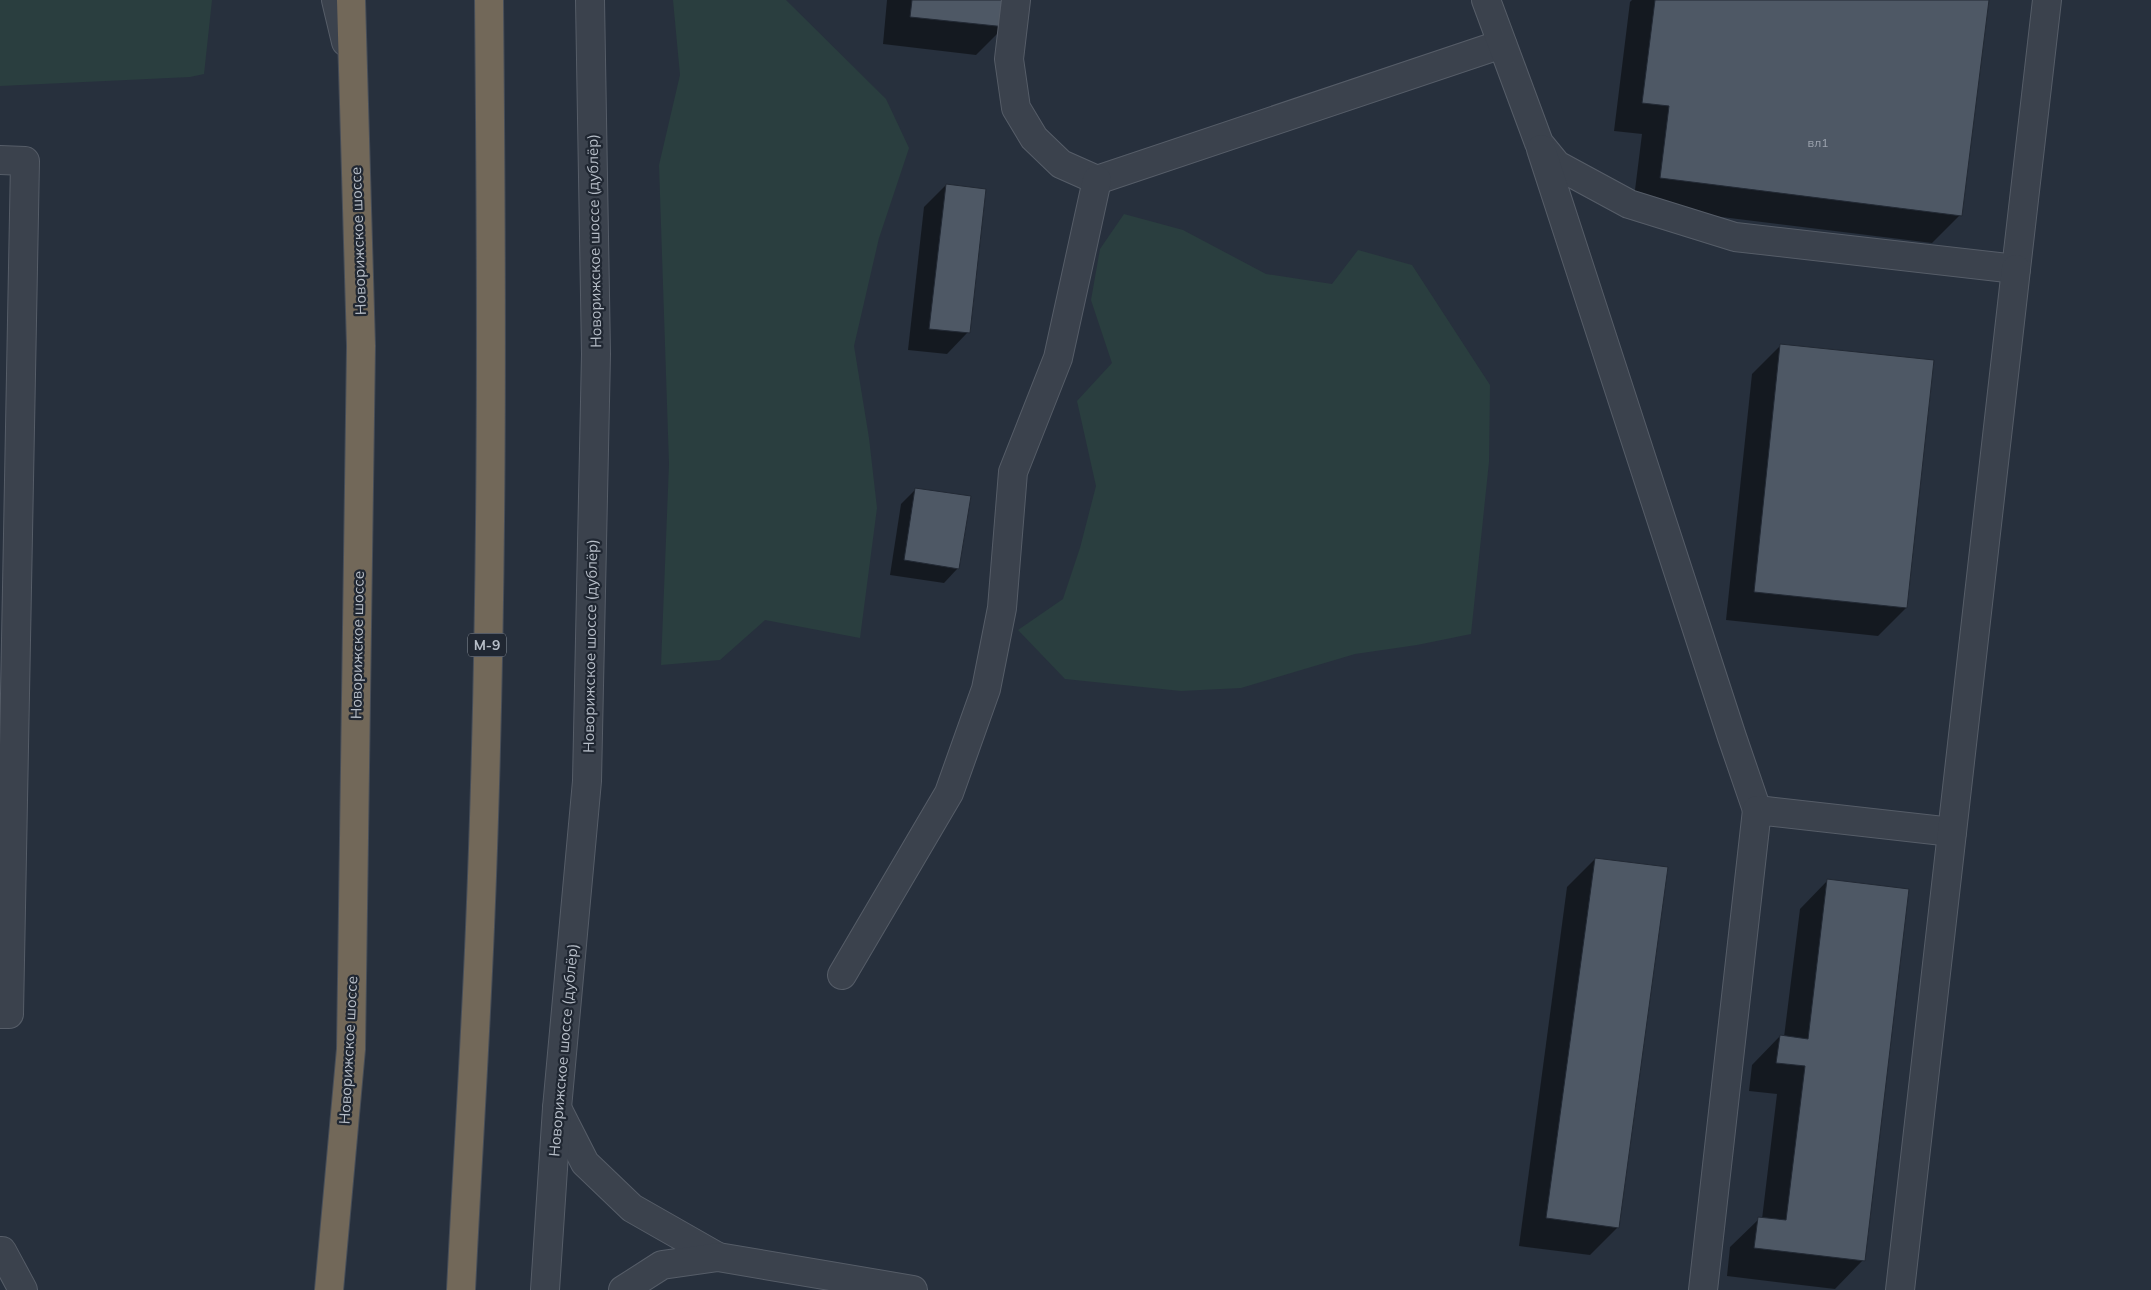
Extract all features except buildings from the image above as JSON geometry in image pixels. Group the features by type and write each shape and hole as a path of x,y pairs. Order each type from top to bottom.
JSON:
{"highway":[{"name":"Новорижское шоссе","path":"329,1290 351,1049 361,346 351,0"},
{"name":"М-9","path":"461,1290 480,926 486,708 492,309 489,0"}],"street":[{"path":"336,0 352,67"},
{"path":"1016,0 1009,60 1016,108 1034,138 1061,164 1097,180 1502,44"},
{"path":"1486,0 1538,143 1757,810 1703,1290"},
{"path":"1900,1290 2047,0"},
{"name":"Новорижское шоссе (дублёр)","path":"546,1290 557,1108 587,781 596,354 591,1"},
{"path":"1538,143 1558,165 1629,204 1735,236 2016,269"},
{"path":"0,160 25,161 8,1014 0,1014"},
{"path":"842,976 949,793 986,689 1002,608 1013,472 1058,358 1097,180"},
{"path":"1757,810 1952,832"},
{"path":"557,1108 585,1163 632,1208 718,1257 799,1280 913,1290"},
{"path":"0,1251 2,1251 23,1290"},
{"path":"623,1290 662,1265 718,1257"}],"green space":[{"path":"0,0 212,0 204,74 190,77 0,86"},
{"path":"673,0 786,0 886,99 909,148 879,238 854,346 869,438 877,508 860,638 765,620 720,660 661,665 669,464 659,165 680,75"},
{"path":"1124,214 1183,230 1266,274 1332,284 1358,250 1412,265 1490,385 1489,462 1471,634 1417,645 1355,654 1241,688 1181,691 1065,679 1018,630 1063,599 1080,548 1096,486 1077,401 1112,363 1091,300 1100,249"}]}
